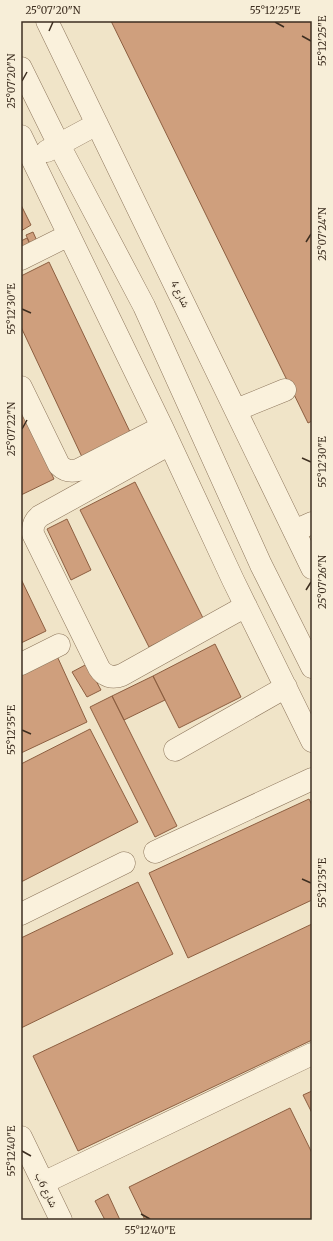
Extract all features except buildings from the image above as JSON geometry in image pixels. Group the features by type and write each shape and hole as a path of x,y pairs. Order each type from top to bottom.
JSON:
{"street":[{"name":"شارع 4","path":"47,21 236,410 303,527 312,568"},
{"path":"21,68 59,145 144,306 261,565 312,667"},
{"path":"26,162 97,124"},
{"path":"21,136 26,162 69,234 233,580 312,741"},
{"path":"21,259 69,234"},
{"path":"21,387 59,465 68,471 73,472 166,436"},
{"path":"236,410 285,390"},
{"path":"166,436 40,516 36,519 32,529 33,534 99,668 102,672 109,676 118,677 122,675 246,606"},
{"path":"233,580 261,565"},
{"path":"21,664 59,645"},
{"path":"175,750 286,687"},
{"path":"155,852 312,779"},
{"path":"21,914 124,863"},
{"path":"43,1182 312,1054"},
{"name":"شارع 6ب","path":"21,1137 62,1220"}]}
